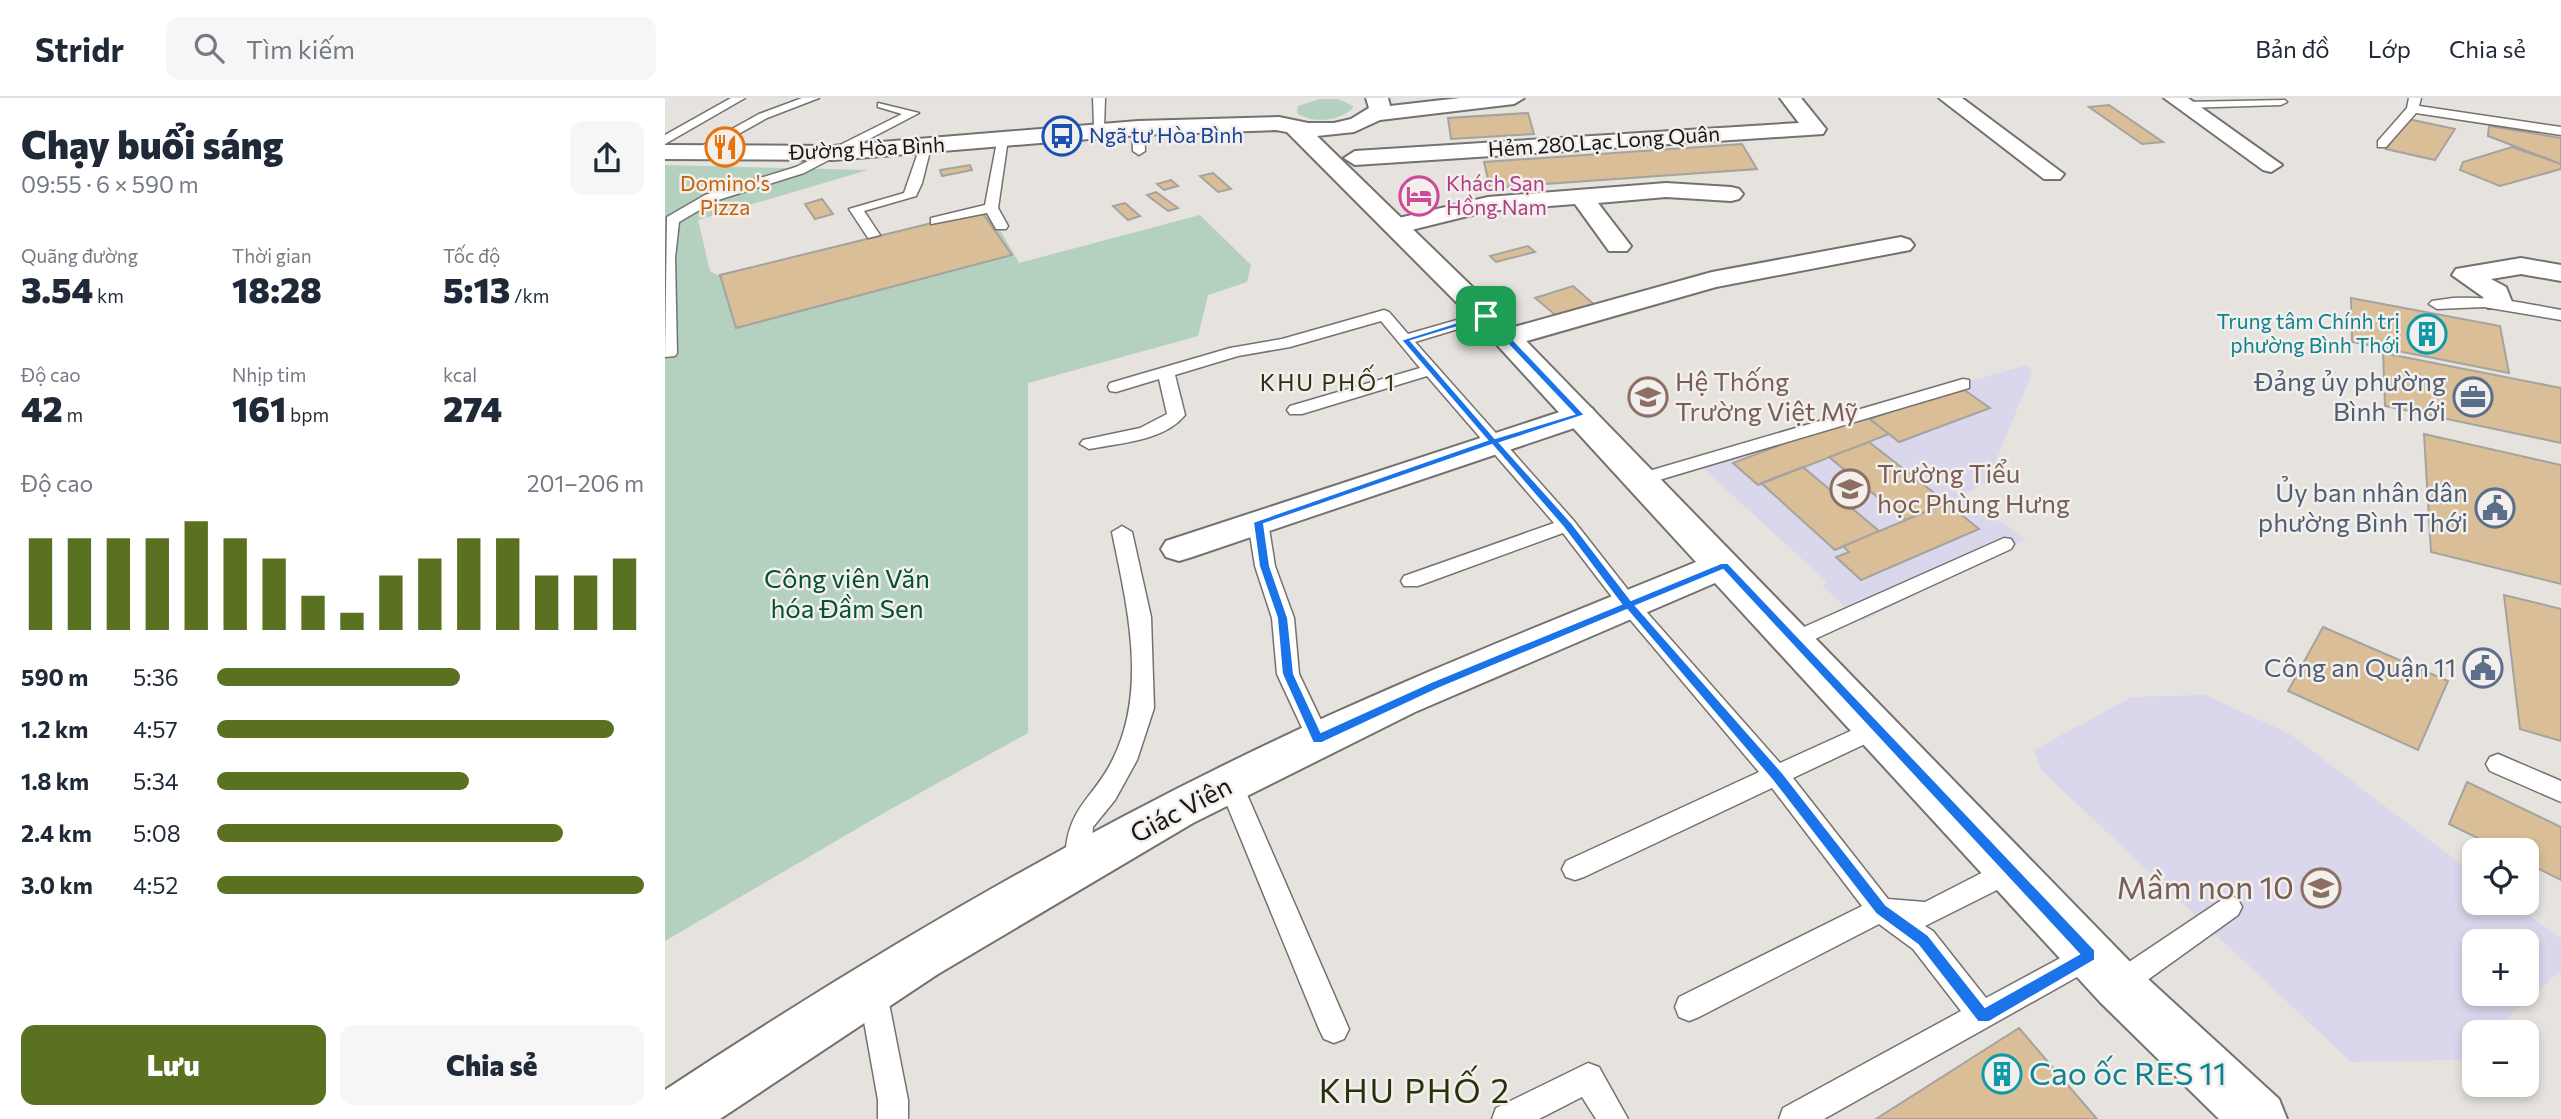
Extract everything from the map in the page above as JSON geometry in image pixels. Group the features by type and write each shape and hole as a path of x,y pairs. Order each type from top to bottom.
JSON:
{"street":[{"path":"1278,114 1333,128 1372,111 1514,98"},
{"name":"Hẻm 280 Lạc Long Quân","path":"1356,163 1815,129 1790,98"},
{"path":"1949,98 2052,174"},
{"path":"2179,102 2270,165"},
{"path":"1356,163 1384,126 1450,105"},
{"path":"1356,163 1359,127 1372,111"},
{"name":"Đường Hòa Bình","path":"665,152 834,153 1278,114"},
{"name":"Đường Hòa Bình","path":"1068,132 1100,126 1278,114"},
{"path":"1278,114 1356,163 1395,226 1496,327 1724,565 2118,985 2259,1119"},
{"path":"1395,226 1487,204 1580,195 1666,190 1731,194"},
{"path":"1580,195 1618,246"},
{"path":"1496,327 1712,280 1901,245"},
{"path":"2498,302 2496,293 2465,275 2521,266 2561,273"},
{"path":"1179,549 1493,442 1581,415"},
{"name":"Giác Viên","path":"671,1119 871,988 1077,865 1230,783 1436,685 1724,565"}],"lane":[{"path":"665,140 740,98"},
{"path":"695,153 762,116 813,98"},
{"path":"1099,98 1100,126"},
{"path":"2179,102 2281,102"},
{"path":"2382,144 2414,103 2561,131"},
{"path":"669,353 668,258 672,220 710,198 800,170 913,113 882,105"},
{"path":"1138,128 1139,151"},
{"path":"1000,226 991,208 1002,139"},
{"path":"873,236 856,209 909,196 916,183 925,146"},
{"path":"936,221 991,208"},
{"path":"2437,304 2460,301 2498,302 2561,315"},
{"path":"1116,387 1236,351 1284,344 1384,315 1567,525 1629,605 1777,776 1881,910 1923,940 1983,1017"},
{"path":"1405,340 1496,327"},
{"path":"1296,410 1430,370"},
{"path":"1089,444 1157,427 1176,415 1166,372"},
{"path":"1642,479 1963,384"},
{"path":"1258,522 1265,566 1283,618 1288,674 1318,739"},
{"path":"1411,581 1567,525"},
{"path":"1077,865 1081,824 1106,793 1125,760 1143,708 1140,617 1122,532"},
{"path":"1794,640 2004,544"},
{"path":"1575,869 1876,729"},
{"path":"2498,764 2561,792"},
{"path":"1230,783 1334,1029"},
{"path":"1689,1007 1881,910 1927,914 2010,872"},
{"path":"2118,985 2229,906"},
{"path":"1794,1119 1983,1017 2090,955"},
{"path":"871,988 893,1100 893,1119"},
{"path":"1507,1119 1588,1078 1613,1119"}],"shaded area":[{"name":"Trường Tiểu học Phùng Hưng","path":"2028,365 2032,373 1994,466 1985,483 1963,495 2026,539 1861,622 1822,585 1827,582 1692,458"},
{"name":"Mầm non 10","path":"2205,695 2290,734 2462,865 2462,915 2529,915 2561,939 2561,970 2539,990 2539,929 2462,929 2462,1006 2521,1006 2505,1020 2462,1020 2461,1060 2351,1062 2041,770 2034,750 2132,697"}],"green space":[{"path":"1320,99 1338,99 1353,106 1347,113 1325,120 1310,119 1297,113 1298,106"},
{"name":"Công viên Văn hóa Đầm Sen","path":"665,165 868,170 698,220 710,271 717,275 988,209 1019,263 1200,215 1251,265 1247,282 1208,295 1198,336 1028,383 1028,733 889,810 665,941"}],"building":[{"path":"2109,105 2163,142 2142,144 2089,107"},
{"path":"1528,113 1534,134 1451,139 1448,118"},
{"path":"2408,119 2455,129 2435,160 2386,149"},
{"path":"2489,126 2561,138 2561,164 2488,136"},
{"path":"1742,144 1757,169 1490,188 1484,162"},
{"path":"2512,147 2561,164 2561,169 2500,186 2460,170 2463,162"},
{"path":"970,165 972,170 942,176 940,170"},
{"path":"1213,173 1231,189 1218,192 1200,176"},
{"path":"1171,180 1178,186 1164,190 1157,184"},
{"path":"1156,192 1178,208 1168,211 1147,195"},
{"path":"822,199 833,214 815,219 805,204"},
{"path":"1125,203 1140,216 1128,220 1113,206"},
{"path":"981,211 1012,255 736,328 720,275"},
{"path":"1528,246 1535,252 1496,262 1490,256"},
{"path":"1573,286 1597,307 1559,318 1535,298"},
{"name":"Trung tâm Chính trị phường Bình Thới","path":"2351,298 2500,326 2509,373 2352,342"},
{"name":"Đảng ủy phường Bình Thới","path":"2383,353 2561,388 2561,443 2385,406"},
{"path":"1960,387 1990,408 1899,442 1870,419"},
{"path":"1863,414 1889,434 1758,485 1733,463"},
{"name":"Ủy ban nhân dân phường Bình Thới","path":"2424,434 2561,465 2561,584 2431,552"},
{"path":"1869,442 1947,503 1905,520 1829,457"},
{"path":"1803,467 1879,531 1835,550 1761,483"},
{"path":"1947,503 1979,529 1861,580 1836,557 1849,552 1843,546"},
{"path":"2504,595 2561,609 2561,741 2520,729"},
{"path":"2323,627 2448,681 2418,750 2288,691"},
{"path":"2467,782 2561,827 2561,880 2539,869 2539,838 2478,838 2449,824"},
{"name":"Cao ốc RES 11","path":"2019,1028 2097,1119 1876,1119"}],"place":[{"name":"Ngã tư Hòa Bình","path":"1062,136"},
{"name":"Domino's Pizza","path":"725,147"},
{"name":"Khách Sạn Hồng Nam","path":"1419,196"},
{"name":"Trung tâm Chính trị phường Bình Thới","path":"2427,334"},
{"name":"Hệ Thống Trường Việt Mỹ","path":"1648,397"},
{"name":"Đảng ủy phường Bình Thới","path":"2473,397"},
{"name":"Trường Tiểu học Phùng Hưng","path":"1850,489"},
{"name":"Ủy ban nhân dân phường Bình Thới","path":"2495,508"},
{"name":"Công an Quận 11","path":"2483,668"},
{"name":"Mầm non 10","path":"2321,888"},
{"name":"Cao ốc RES 11","path":"2002,1074"}],"district":[{"name":"KHU PHỐ 1","path":"1328,383"},
{"name":"KHU PHỐ 2","path":"1415,1091"}],"route":[{"path":"1486,316 1405,340 1493,442 1258,522 1265,566 1283,618 1288,674 1318,739 1436,685 1629,605 1724,565 2090,955 1983,1017 1923,940 1881,910 1777,776 1629,605 1567,525 1493,442 1581,415 1486,316"}]}
